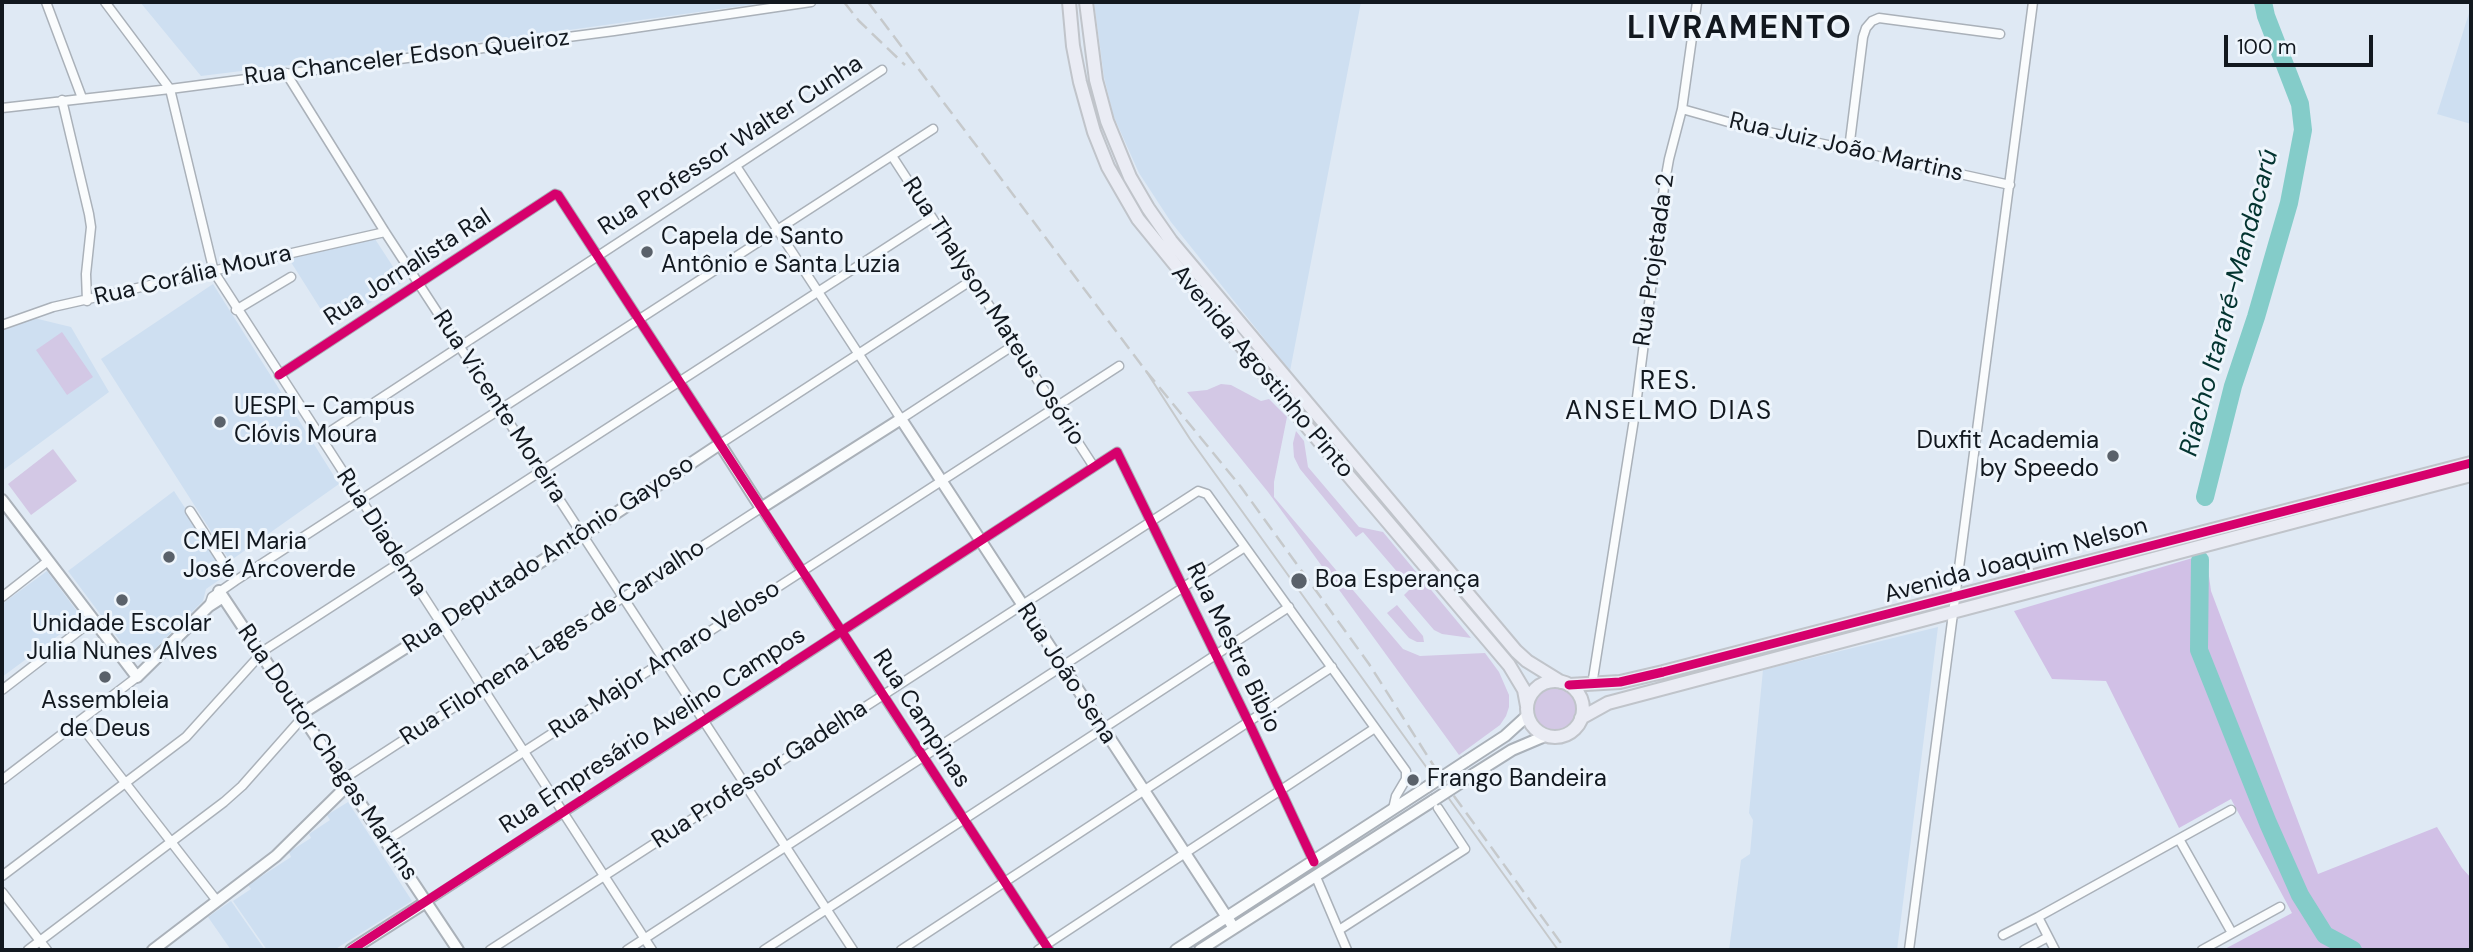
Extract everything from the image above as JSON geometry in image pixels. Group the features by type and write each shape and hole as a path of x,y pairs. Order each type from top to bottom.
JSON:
{"main road":[{"name":"Avenida Agostinho Pinto","path":"1069,2 1080,82 1094,132 1108,167 1138,219 1309,429 1509,665 1524,690 1527,711"},
{"name":"Avenida Agostinho Pinto","path":"1086,2 1096,80 1107,121 1130,177 1171,241 1516,651 1527,661 1565,684"},
{"name":"Avenida Joaquim Nelson","path":"1565,684 1592,685 1652,675 1955,596 2281,518 2471,463"},
{"name":"Avenida Joaquim Nelson","path":"2281,518 2471,475"},
{"name":"Avenida Joaquim Nelson","path":"1581,718 1608,703 1953,611 2250,526"},
{"path":"1542,684 1565,684 1581,700 1581,718 1577,726 1563,736 1545,736 1531,724 1527,711 1529,697 1542,684"}],"street":[{"path":"46,2 82,98"},
{"path":"105,2 170,89"},
{"name":"Rua Chanceler Edson Queiroz","path":"3,106 170,89 614,31 811,2"},
{"name":"Rua Projetada 2","path":"1592,685 1635,414 1664,187 1682,109 1697,2"},
{"path":"1909,950 2033,2"},
{"path":"1849,149 1863,37 1872,21 1879,18 2000,34"},
{"name":"Rua Professor Walter Cunha","path":"320,438 882,71"},
{"name":"Rua Vicente Moreira","path":"286,73 385,232 853,950"},
{"name":"Rua Diadema","path":"170,89 214,272 236,310 652,950"},
{"path":"62,100 91,227 86,274 87,301"},
{"name":"Rua Juiz João Martins","path":"1682,109 1746,127 2010,185"},
{"path":"2,780 137,677 235,581 933,129"},
{"name":"Rua Thalyson Mateus Osório","path":"891,156 1094,467"},
{"path":"736,166 901,419"},
{"name":"Rua Jornalista Ral","path":"279,375 555,194 597,257"},
{"path":"2,876 196,727 260,654 932,218"},
{"name":"Rua Corália Moura","path":"3,322 53,307 385,232"},
{"path":"597,257 761,508 1014,345"},
{"path":"236,310 291,277"},
{"name":"Rua Deputado Antônio Gayoso","path":"28,950 242,786 302,715 972,280"},
{"name":"Rua Major Amaro Veloso","path":"386,841 1119,366"},
{"name":"Rua João Sena","path":"901,419 1234,928"},
{"name":"Rua Empresário Avelino Campos","path":"351,950 1117,453"},
{"name":"Rua Mestre Bibio","path":"1117,453 1314,862"},
{"name":"Rua Professor Gadelha","path":"490,950 1193,493 1203,491 1207,494 1245,547"},
{"path":"2,501 137,677"},
{"name":"Rua Campinas","path":"761,508 1048,948"},
{"name":"Rua Filomena Lages de Carvalho","path":"153,950 276,856 347,781 482,688 761,508"},
{"path":"190,511 235,581"},
{"path":"627,950 1245,547 1406,771 1406,779 1396,796 1394,809"},
{"path":"2,597 48,561"},
{"name":"Rua Doutor Chagas Martins","path":"221,594 457,950"},
{"path":"764,950 1289,607"},
{"path":"2,690 93,620"},
{"path":"122,659 141,665 154,661"},
{"path":"901,950 1332,667"},
{"path":"1176,950 1505,736 1527,711"},
{"path":"78,722 217,901"},
{"path":"1038,950 1048,948 1375,728"},
{"path":"1200,950 1436,804 1474,774 1512,750 1545,736"},
{"path":"1339,930 1465,849 1436,804"},
{"path":"2003,935 2231,810"},
{"path":"2179,839 2232,933"},
{"path":"1316,877 1348,950"},
{"path":"2,892 47,950"},
{"path":"2202,950 2280,907"},
{"path":"2038,917 2055,950"},
{"path":"2024,950 2048,937"}],"shaded area":[{"path":"140,2 770,2 533,35 201,76"},
{"path":"1094,2 1361,2 1290,371 1171,222 1139,173 1113,115 1104,77"},
{"path":"2471,7 2471,124 2437,114"},
{"path":"375,239 403,282 332,327 289,259"},
{"name":"UESPI - Campus Clóvis Moura","path":"213,284 339,484 230,561 101,359"},
{"path":"34,318 71,327 109,392 2,471 2,331"},
{"path":"62,332 93,377 67,395 36,350"},
{"path":"1221,384 1231,385 1261,401 1269,399 1287,417 1274,482 1274,497 1403,649 1420,656 1485,653 1499,672 1509,695 1506,716 1500,725 1459,755 1268,492 1187,392 1207,390"},
{"path":"1296,431 1304,441 1308,467 1359,527 1383,532 1471,638 1442,634 1434,630 1404,595 1411,588 1363,532 1356,537 1300,469 1294,457"},
{"path":"53,449 77,481 31,515 8,484"},
{"path":"174,491 228,574 206,589 203,601 151,653 130,654 68,571"},
{"path":"2206,554 2211,591 2318,874 2437,827 2471,878 2471,950 2223,950 2292,913 2231,799 2179,828 2106,681 2052,679 2014,611"},
{"path":"47,571 82,618 2,677 2,604"},
{"path":"1397,605 1423,636 1424,642 1409,638 1387,613"},
{"path":"1938,627 1897,950 1729,950 1741,860 1750,854 1753,820 1749,813 1763,670"},
{"path":"1554,686 1571,693 1578,710 1571,727 1554,734 1537,727 1530,710 1537,693"},
{"path":"348,802 412,901 334,950 267,950 233,901 251,889 248,885 291,857 289,852 311,838 309,834 330,820 327,815"},
{"path":"231,901 265,950 231,950 208,917"}],"waterway":[{"name":"Riacho Itararé-Mandacarú","path":"2205,497 2233,386 2289,203 2303,130 2300,104 2263,2"},
{"name":"Riacho Itararé-Mandacarú","path":"2200,560 2199,650 2268,823 2300,895 2325,935 2353,950"}],"tram line":[{"path":"1146,371 1190,439 1558,950"}],"railway":[{"path":"844,2 859,21 905,65"},
{"path":"868,2 1146,371 1241,487 1369,664 1446,785 1566,950"}],"cycle path":[{"path":"279,375 555,194 558,195 1049,950"},
{"path":"351,950 1117,452 1314,862"},
{"path":"1569,685 1620,682 1663,672 2471,463"}],"place":[{"name":"Capela de Santo Antônio e Santa Luzia","path":"647,252"},
{"name":"UESPI - Campus Clóvis Moura","path":"220,422"},
{"name":"Duxfit Academia by Speedo","path":"2113,456"},
{"name":"CMEI Maria José Arcoverde","path":"169,557"},
{"name":"Boa Esperança","path":"1299,581"},
{"name":"Unidade Escolar Julia Nunes Alves","path":"122,600"},
{"name":"Assembleia de Deus","path":"105,677"},
{"name":"Frango Bandeira","path":"1413,780"}],"district":[{"name":"LIVRAMENTO","path":"1740,30"},
{"name":"RES. ANSELMO DIAS","path":"1669,397"}]}
